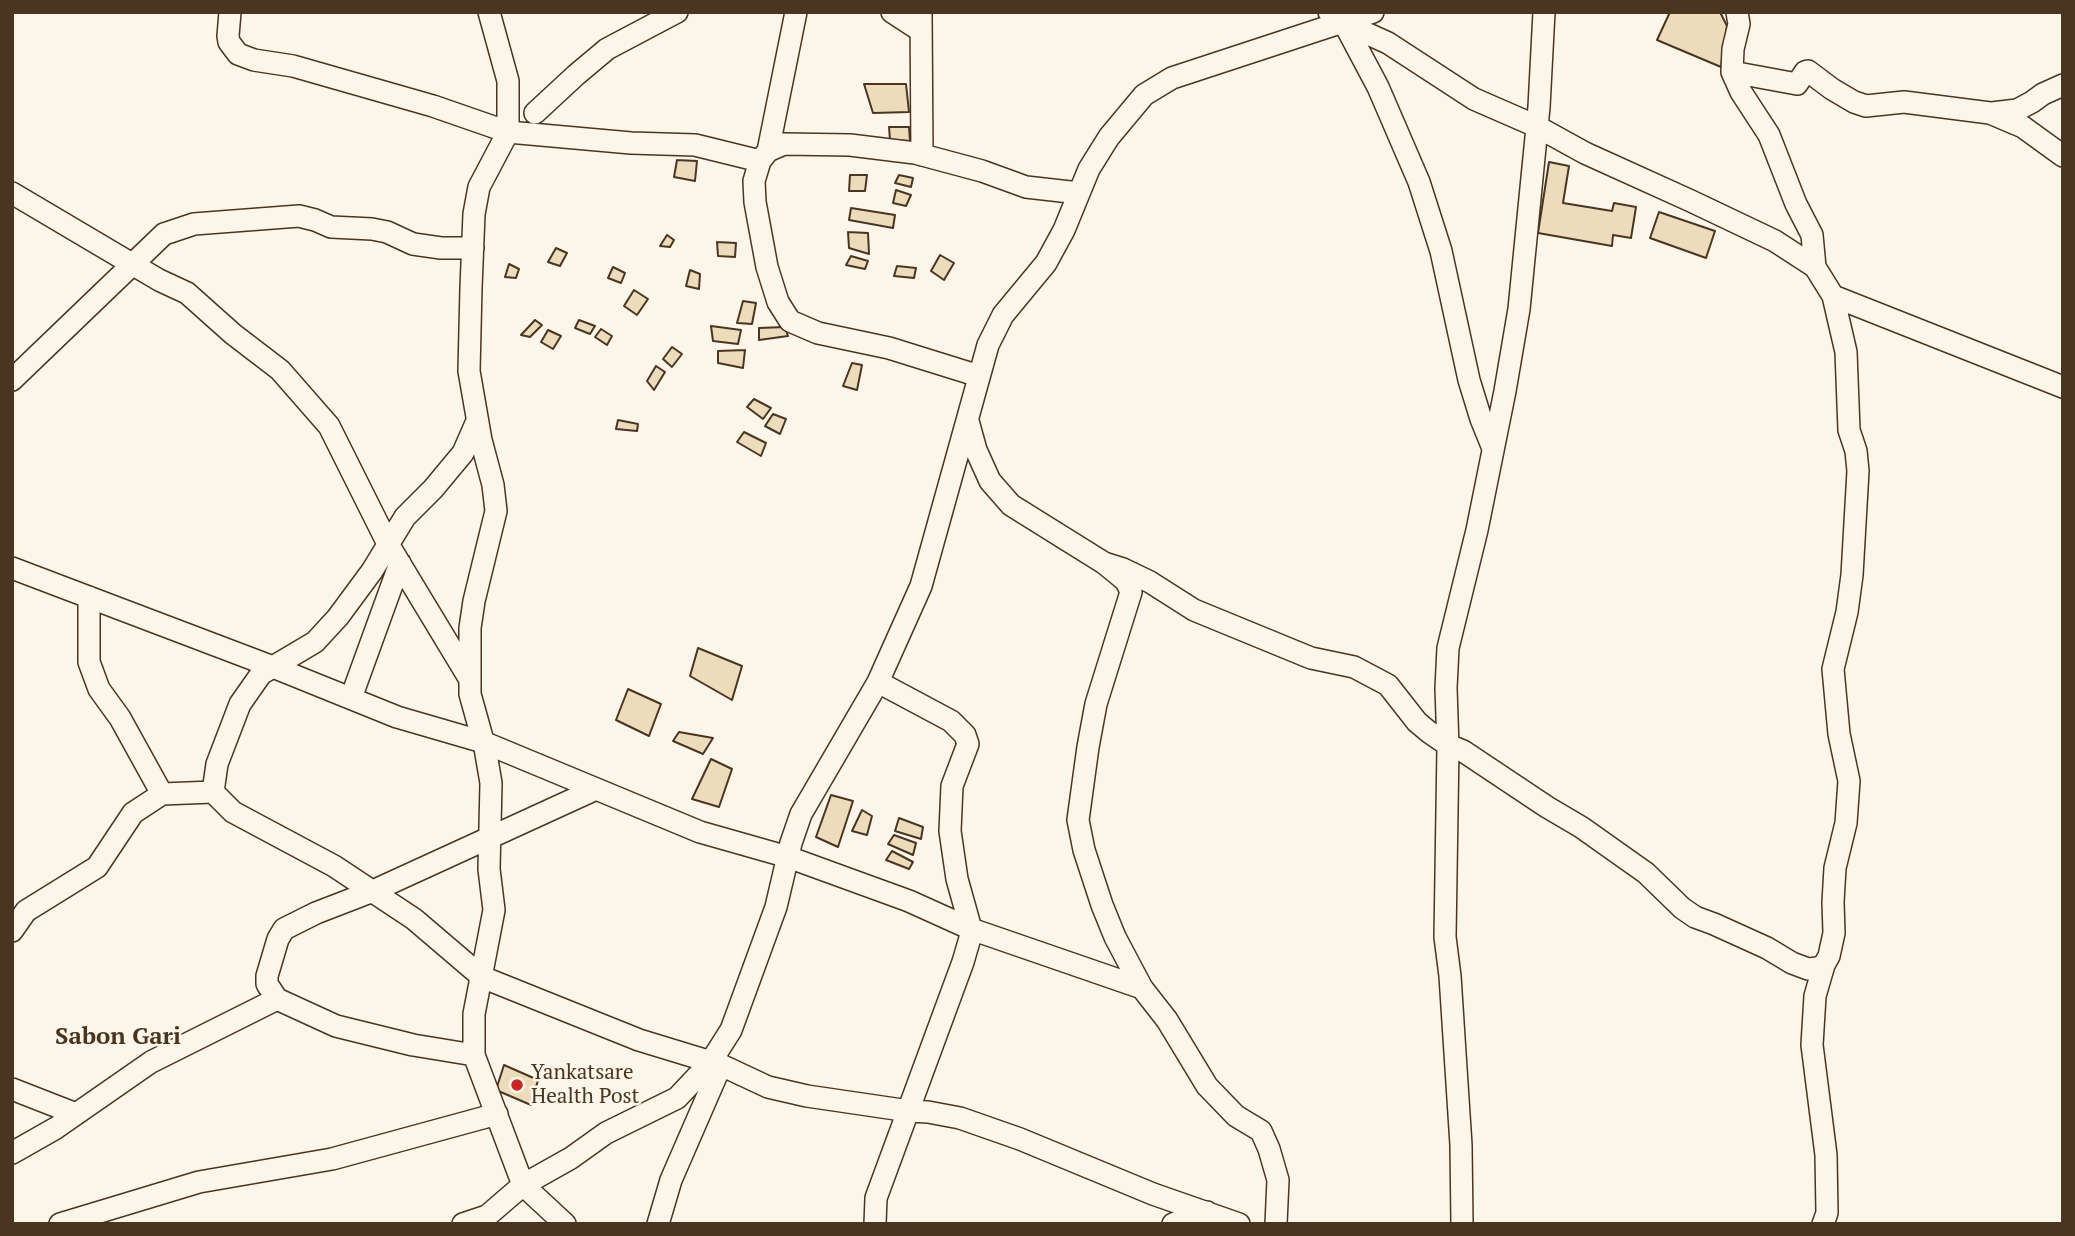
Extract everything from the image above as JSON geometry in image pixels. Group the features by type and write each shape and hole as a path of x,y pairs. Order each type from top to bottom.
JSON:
{"street":[{"path":"230,12 228,36 237,54 254,60 293,66 433,106 508,132 631,143 695,145 764,155 785,144 850,145 922,155 982,171 1026,187 1079,193"},
{"path":"489,12 508,81 508,132 479,187 472,248 468,371 493,485 496,511 470,628 470,694 491,783 489,869 494,910 474,1014 474,1055 523,1185 565,1224"},
{"path":"535,113 607,49 677,12"},
{"path":"796,12 764,155 754,181 755,202 767,267 778,302 790,321 818,333 889,348 979,376"},
{"path":"892,12 921,22 922,155"},
{"path":"658,1224 671,1180 776,907 801,814 878,682 921,586 988,345 1003,315 1046,263 1064,230 1090,169 1109,137 1144,95 1172,78 1288,39 1333,15 1373,12"},
{"path":"1462,1224 1461,1145 1445,937 1448,648 1477,530 1519,309 1539,107 1544,12"},
{"path":"1737,12 1739,24 1733,49 1732,72 1741,92 1769,135 1796,204 1812,235 1815,267"},
{"path":"1333,15 1388,43 1474,99 1775,241 1815,267 1833,296 1846,352 1849,430 1856,452 1858,471 1852,575 1847,612 1833,669 1839,734 1849,781 1846,823 1835,868 1834,933 1815,996 1812,1045 1826,1155 1827,1213 1823,1224"},
{"path":"1333,15 1378,87 1419,182 1441,251 1469,380 1492,446"},
{"path":"1732,72 1797,84 1808,71 1832,89 1866,106 1904,102 1990,113 2017,110 2063,85"},
{"path":"508,81 552,136"},
{"path":"1990,113 2024,127 2063,156"},
{"path":"12,194 159,280 187,293 233,334 280,370 329,426 388,544 470,679"},
{"path":"12,380 164,234 194,223 299,216 331,227 387,232 413,244 472,248"},
{"path":"1833,296 2063,387"},
{"path":"968,420 976,450 990,481 1011,505 1104,563 1126,581 1131,592 1096,704 1078,820 1084,850 1115,937 1142,988 1167,1020 1207,1086 1236,1116 1261,1131 1278,1180 1276,1224"},
{"path":"213,792 218,764 240,704 261,674 314,642 338,617 405,517 463,453 477,421"},
{"path":"351,698 400,563"},
{"path":"1104,563 1150,582 1194,610 1311,657 1354,667 1388,685 1417,722 1448,745 1464,751 1636,865 1695,917 1714,923 1808,969 1825,965"},
{"path":"12,568 397,717 483,742 700,832 788,857 909,901 971,929 1142,988"},
{"path":"89,597 89,662 99,689 120,718 162,794"},
{"path":"875,1224 876,1198 963,962 971,929 957,880 950,831 952,786 968,744 965,735 951,721 878,682"},
{"path":"474,1055 413,1045 336,1026 277,999 267,984 272,955 284,929 596,789"},
{"path":"12,931 26,911 97,867 133,813 162,794 213,792 233,812 323,860 414,919 482,977 626,1035 716,1064 768,1087 807,1096 960,1118 1239,1224"},
{"path":"12,1153 56,1128 151,1062 277,999"},
{"path":"463,1224 487,1216 523,1185 571,1158 606,1133 677,1098 716,1064"},
{"path":"12,1088 76,1114"},
{"path":"60,1224 199,1182 332,1160 497,1114"},
{"path":"1173,1224 1207,1212"}],"building":[{"path":"1670,12 1720,12 1727,26 1721,67 1657,40"},
{"path":"864,84 906,84 909,112 873,113"},
{"path":"889,127 909,127 910,141 890,140"},
{"path":"677,160 697,161 695,181 674,177"},
{"path":"1549,162 1569,166 1563,203 1612,211 1614,203 1636,207 1631,238 1613,235 1612,246 1538,233"},
{"path":"850,175 867,175 865,191 849,191"},
{"path":"899,175 913,178 911,187 895,183"},
{"path":"896,190 911,195 906,206 893,203"},
{"path":"851,208 895,215 893,228 849,220"},
{"path":"1659,212 1715,231 1706,258 1650,238"},
{"path":"848,232 868,233 869,254 849,248"},
{"path":"667,235 674,240 670,247 660,246"},
{"path":"717,242 736,243 735,257 718,256"},
{"path":"556,248 567,253 560,266 548,262"},
{"path":"940,255 954,263 944,280 931,271"},
{"path":"851,256 868,261 865,269 846,265"},
{"path":"509,264 519,269 516,278 505,277"},
{"path":"897,266 916,268 914,278 894,276"},
{"path":"613,267 625,273 621,283 608,278"},
{"path":"690,270 700,274 699,289 686,286"},
{"path":"634,290 648,299 637,315 624,306"},
{"path":"743,301 756,303 752,324 737,323"},
{"path":"535,320 542,325 530,337 521,335"},
{"path":"579,320 595,326 590,334 575,328"},
{"path":"711,326 741,330 738,344 713,341"},
{"path":"785,327 788,336 759,340 759,328"},
{"path":"601,329 612,336 607,345 595,337"},
{"path":"548,330 561,336 553,349 541,342"},
{"path":"672,347 682,354 672,367 663,359"},
{"path":"745,350 743,368 718,363 718,351"},
{"path":"852,363 862,365 857,390 843,386"},
{"path":"656,366 665,372 654,390 647,381"},
{"path":"754,399 771,408 763,419 747,407"},
{"path":"773,414 786,419 780,434 765,426"},
{"path":"618,420 638,424 637,431 616,429"},
{"path":"744,432 766,443 761,456 737,442"},
{"path":"698,648 742,666 732,700 690,676"},
{"path":"628,689 661,704 649,736 616,720"},
{"path":"679,732 713,738 703,754 673,741"},
{"path":"711,759 732,769 719,807 692,799"},
{"path":"831,795 853,801 838,847 816,837"},
{"path":"862,810 872,816 867,835 852,831"},
{"path":"899,818 923,827 921,839 895,831"},
{"path":"894,835 916,843 913,855 888,844"},
{"path":"892,851 913,862 909,869 886,860"},
{"name":"Yankatsare Health Post","path":"504,1065 538,1080 531,1105 496,1090"}],"place":[{"name":"Yankatsare Health Post","path":"517,1085"}],"district":[{"name":"Sabon Gari","path":"118,1037"}]}
